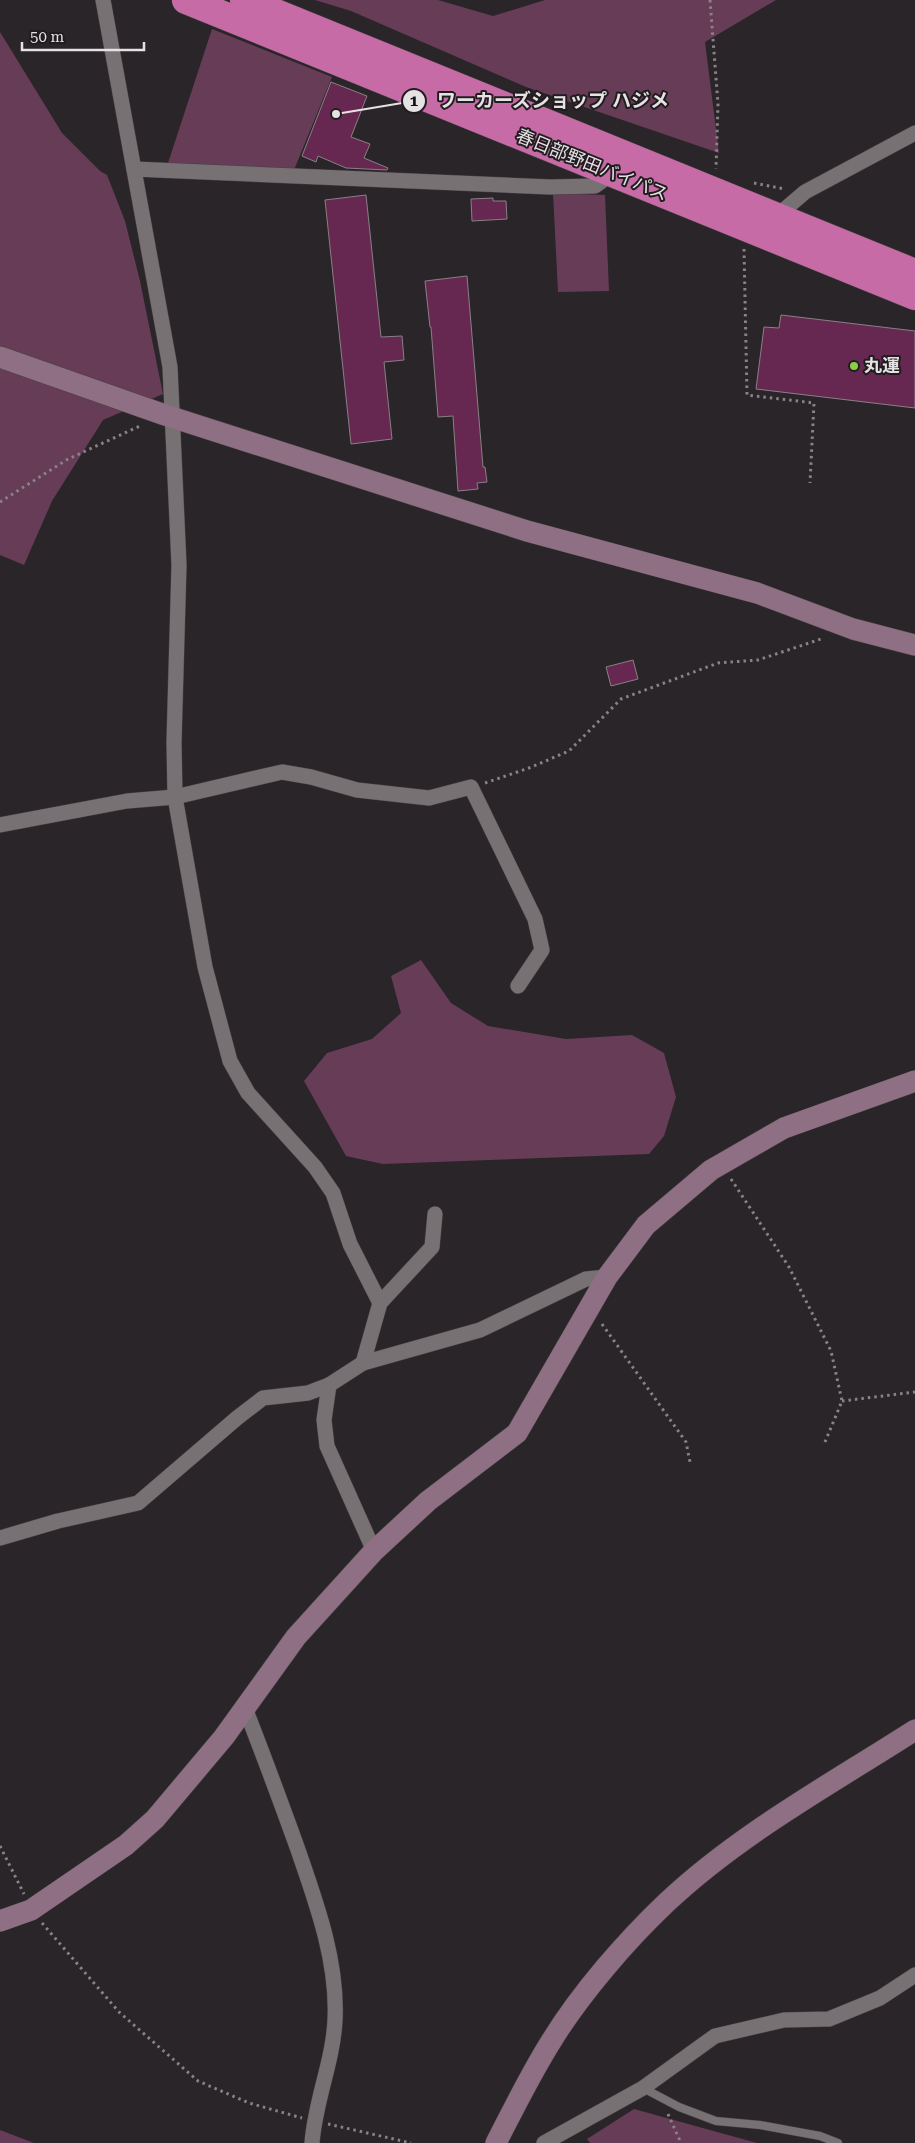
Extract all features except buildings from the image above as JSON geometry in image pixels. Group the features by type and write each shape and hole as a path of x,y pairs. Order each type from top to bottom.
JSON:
{"highway":[{"name":"春日部野田バイパス","path":"186,0 915,296"},
{"name":"春日部野田バイパス","path":"244,0 915,273"}],"street":[{"path":"103,0 170,367 170,415 179,565 174,742 175,797 205,966 230,1061 248,1093 315,1167 333,1193 350,1244 380,1303"},
{"path":"777,216 805,192 915,133"},
{"path":"134,169 550,187 595,186 613,173"},
{"path":"0,358 527,531 757,593 853,629 915,645"},
{"path":"0,825 126,801 175,797 282,772 311,777 356,790 429,798 471,787 535,919 542,950 518,986"},
{"path":"0,1921 31,1910 126,1845 155,1819 224,1737 296,1636 374,1551 428,1501 517,1433 607,1277 646,1225 711,1170 784,1128 915,1081"},
{"path":"363,1363 380,1303 432,1247 435,1214"},
{"path":"0,1538 58,1521 138,1503 263,1398 308,1393 329,1385 363,1363 480,1330 586,1279 607,1277"},
{"path":"329,1385 324,1420 326,1446 374,1551"},
{"path":"245,1708 268,1766 320,1912 335,1984 335,2020 329,2068 314,2121 312,2143"},
{"path":"496,2143 524,2088 553,2038 590,1988 625,1946 666,1902 758,1830 915,1730"},
{"path":"544,2143 643,2088 715,2036 784,2020 829,2019 880,1998 915,1975"}],"lane":[{"path":"643,2088 716,2121 768,2126 820,2136 838,2143"}],"path":[{"path":"710,0 718,104 716,169 724,172"},
{"path":"750,182 805,192"},
{"path":"744,226 747,395 814,403 810,483"},
{"path":"0,502 68,459 170,415"},
{"path":"471,787 529,768 568,751 621,699 718,663 758,660 853,629"},
{"path":"721,1164 793,1276 831,1350 842,1401 825,1442"},
{"path":"590,1307 686,1442 690,1462"},
{"path":"842,1401 915,1392"},
{"path":"0,1846 31,1910 119,2012 198,2081 249,2103 314,2121 411,2143"},
{"path":"662,2098 681,2143"}],"shaded area":[{"path":"315,0 438,0 493,16 545,0 776,0 705,42 719,153 526,87 351,11"},
{"path":"212,29 332,77 294,170 168,163"},
{"path":"0,32 62,133 100,171 107,175 125,221 140,281 163,394 103,420 52,501 24,565 0,555"},
{"path":"553,193 605,195 609,291 558,292"},
{"path":"421,960 451,1003 488,1026 566,1039 632,1035 664,1053 676,1097 664,1136 649,1154 383,1164 346,1156 304,1081 327,1053 372,1039 401,1013 391,976"},
{"path":"634,2109 757,2143 590,2143 587,2139"},
{"path":"0,2130 34,2143 0,2143"}],"place":[{"name":"ワーカーズショップ ハジメ","path":"336,114"},
{"name":"丸運","path":"854,366"}]}
